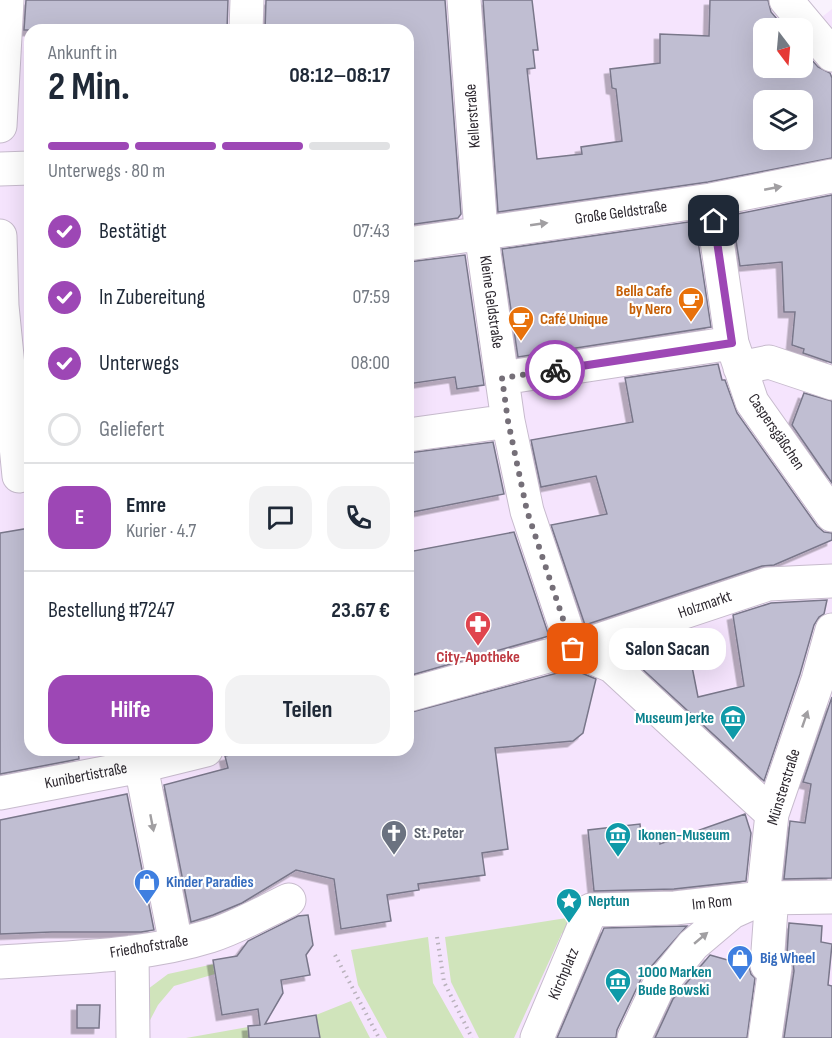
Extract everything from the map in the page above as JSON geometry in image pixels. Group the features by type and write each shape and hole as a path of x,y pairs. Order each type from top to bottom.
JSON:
{"street":[{"path":"0,126 7,0"},
{"path":"246,24 247,0"},
{"path":"786,0 823,43"},
{"name":"Kellerstraße","path":"468,9 481,232"},
{"path":"0,169 24,168"},
{"name":"Große Geldstraße","path":"414,243 711,201 832,176"},
{"name":"Caspersgäßchen","path":"711,201 736,356 752,402 832,515"},
{"name":"Kleine Geldstraße","path":"481,232 508,421 527,511 573,649"},
{"path":"0,236 2,306 16,477"},
{"path":"502,378 736,356 769,362 832,383"},
{"path":"414,434 508,421"},
{"name":"Holzmarkt","path":"414,692 573,649 768,584 832,581"},
{"name":"Münsterstraße","path":"765,1038 775,968 766,965 771,909 763,898 772,814 818,680 832,630"},
{"path":"573,649 612,666 772,814"},
{"name":"Kunibertistraße","path":"0,793 169,756"},
{"path":"151,759 176,944"},
{"name":"Im Rom","path":"591,910 675,908 763,898 832,897"},
{"path":"634,1038 657,989 693,945 732,912 763,898"},
{"name":"Friedhofstraße","path":"0,962 132,952 176,944 211,936 289,900"},
{"name":"Kirchplatz","path":"537,1038 591,910"},
{"path":"132,952 133,1038"}],"path":[{"path":"437,937 444,982 472,1038"},
{"path":"335,955 380,1038"}],"shaded area":[{"path":"0,0 773,0 789,18 753,18 753,78 813,78 813,24 832,9 832,1038 0,1038"}],"green space":[{"path":"579,916 572,940 562,933 514,1038 479,1038 451,982 445,937"},
{"path":"428,937 433,983 464,1038 387,1038 358,985 351,950"},
{"path":"214,964 215,974 174,986 158,1005 148,1024 148,989 168,974"},
{"path":"351,1001 370,1038 320,1038 316,1015"},
{"path":"248,1027 250,1038 186,1038"}],"building":[{"path":"26,0 228,0 227,24 24,24"},
{"path":"266,0 445,0 461,214 458,218 414,224 414,24 265,24"},
{"path":"483,0 532,0 538,50 533,50 535,68 527,69 537,159 582,154 581,147 622,141 616,89 612,88 610,69 660,63 660,34 709,36 710,0 768,0 771,12 776,18 753,18 753,78 813,78 813,61 818,67 830,73 832,78 832,158 708,182 498,212"},
{"path":"832,195 832,363 803,353 804,349 792,345 795,312 784,312 782,262 740,266 732,215"},
{"path":"695,221 711,327 518,357 502,249"},
{"path":"465,255 484,385 457,389 455,377 414,383 414,261"},
{"path":"718,364 722,380 725,380 737,413 817,526 824,532 832,533 832,540 774,565 762,566 585,625 551,525 607,514 596,476 541,487 531,440 633,422 625,378"},
{"path":"804,393 832,401 832,483 792,425"},
{"path":"493,442 504,494 414,512 414,452"},
{"path":"24,529 24,756 79,756 79,759 0,774 0,533"},
{"path":"514,532 549,636 414,674 414,551"},
{"path":"827,600 824,614 814,625 764,781 638,665 631,653 633,649 685,631 698,697 744,686 733,615 771,603"},
{"path":"572,669 596,679 583,733 573,741 495,748 508,849 482,853 485,875 418,884 419,890 387,895 391,921 341,929 334,879 296,870 242,903 191,922 164,785 228,768 225,756 414,756 414,711"},
{"path":"832,697 832,878 784,879 790,821 805,823 811,784 803,782"},
{"path":"127,794 154,930 0,934 0,820"},
{"path":"745,814 751,833 746,881 674,889 594,891 588,830 640,824 641,835 660,835 660,844"},
{"path":"308,915 313,945 306,955 310,975 281,980 283,993 265,1024 316,1015 320,1038 249,1038 248,1026 260,1025 258,1009 222,1015 213,960 237,956 248,941 298,916"},
{"path":"789,923 822,926 821,942 832,944 828,985 832,986 832,1038 784,1038 794,971 793,962 787,954"},
{"path":"687,926 642,977 617,1030 616,1038 557,1038 604,928"},
{"path":"710,955 749,966 755,978 747,1038 655,1038 673,999"},
{"path":"77,1005 100,1005 99,1028 77,1028"}],"way so far":[{"path":"555,370 502,378 508,421 527,511 573,649"}],"place":[{"name":"Bella Cafe by Nero","path":"691,323"},
{"name":"Café Unique","path":"521,342"},
{"name":"City-Apotheke","path":"478,647"},
{"name":"Salon Sacan","path":"573,649"},
{"name":"Museum Jerke","path":"733,741"},
{"name":"St. Peter","path":"394,856"},
{"name":"Ikonen-Museum","path":"618,858"},
{"name":"Kinder Paradies","path":"147,905"},
{"name":"Neptun","path":"569,924"},
{"name":"Big Wheel","path":"740,981"},
{"name":"1000 Marken Bude Bowski","path":"618,1004"}],"route":[{"path":"555,370 732,343 714,221"}]}
